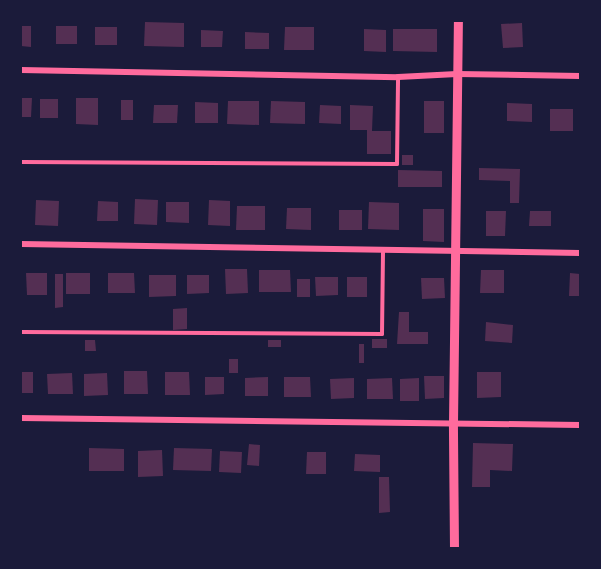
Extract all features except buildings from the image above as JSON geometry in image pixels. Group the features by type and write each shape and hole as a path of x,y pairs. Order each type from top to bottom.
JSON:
{"main road":[{"path":"454,548 453,423 458,21"}],"street":[{"path":"21,70 398,77 457,74 580,75"},
{"path":"21,244 580,253"},
{"path":"21,418 580,425"}],"lane":[{"path":"21,162 397,164 398,77"},
{"path":"21,332 382,334 382,250"}]}
